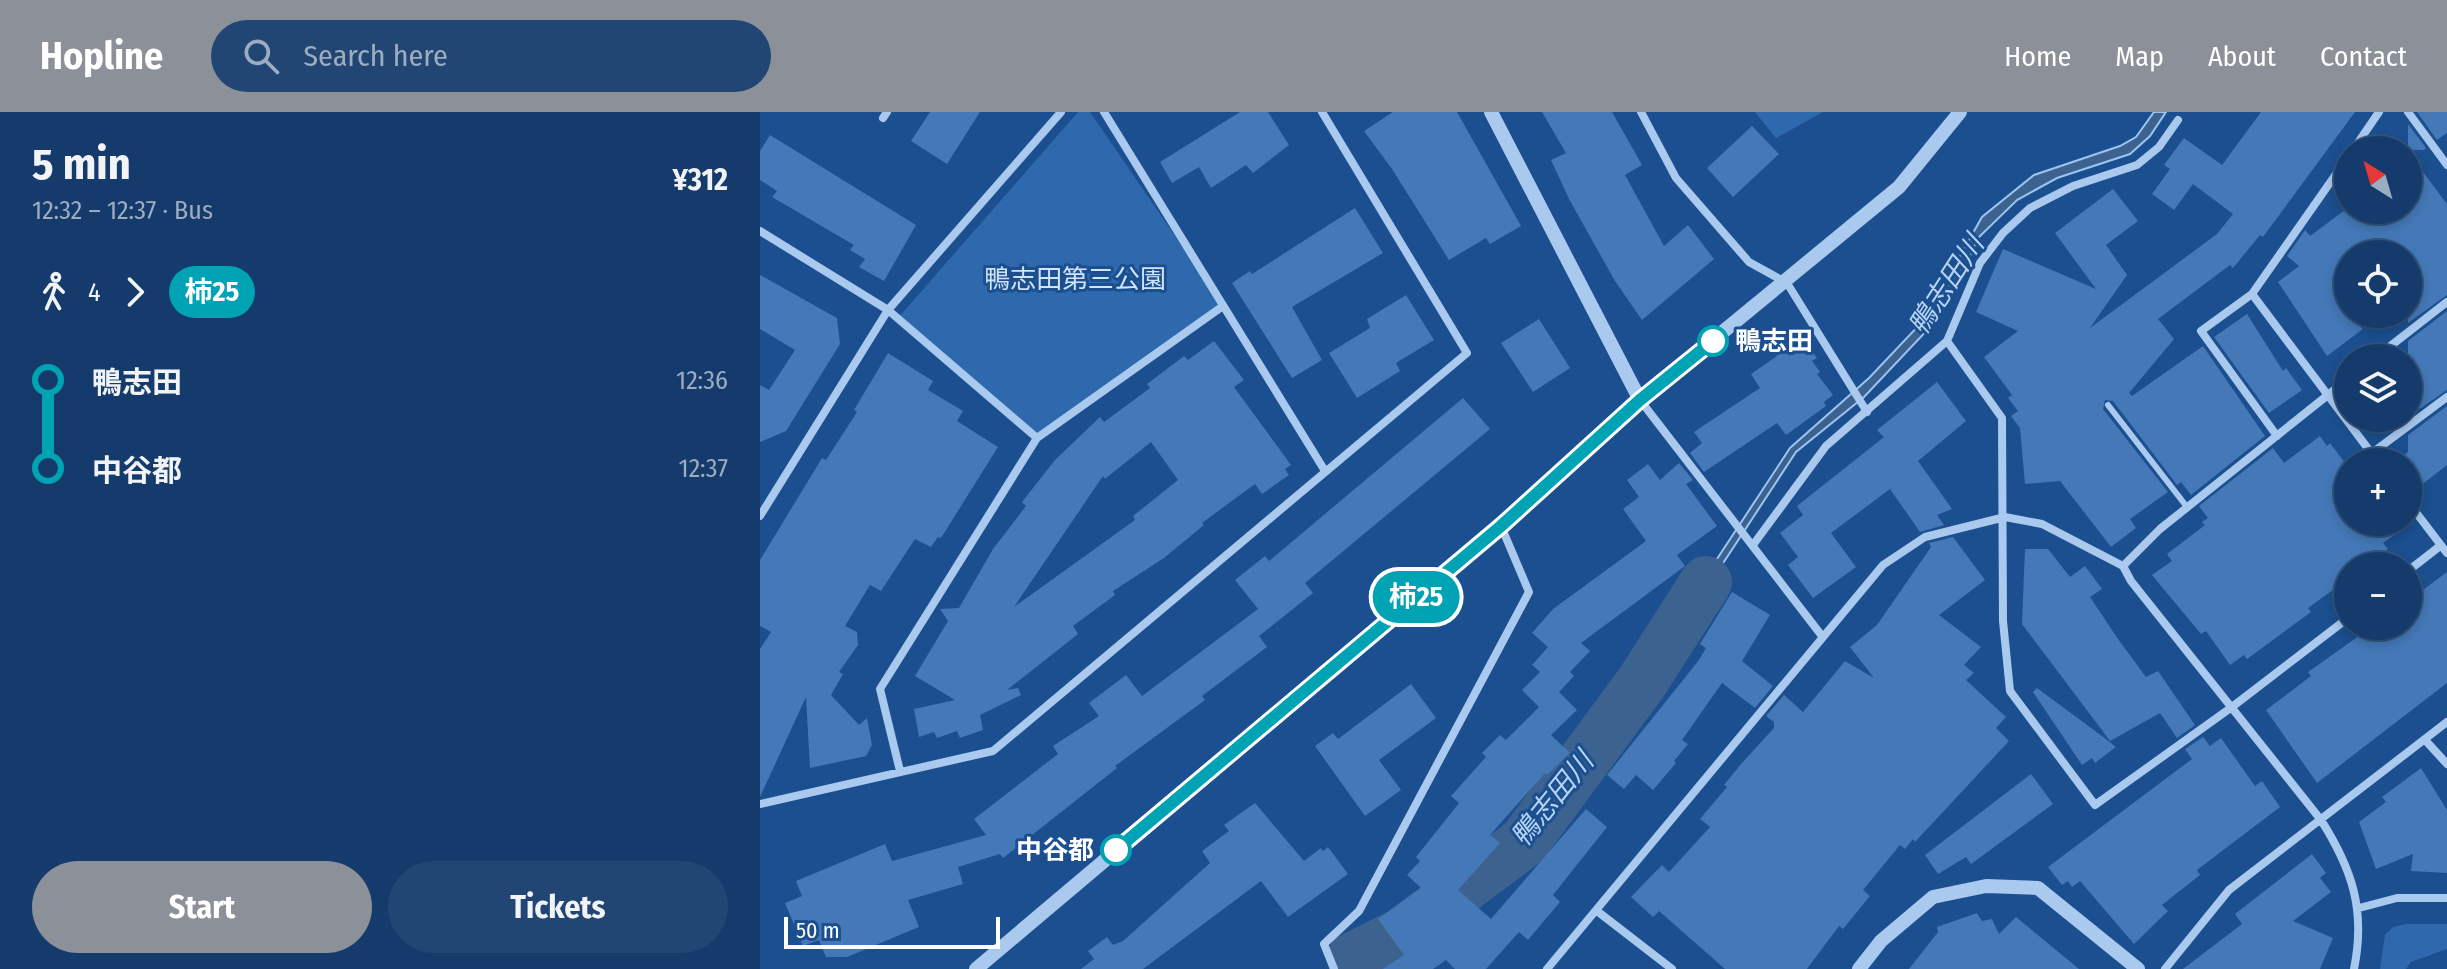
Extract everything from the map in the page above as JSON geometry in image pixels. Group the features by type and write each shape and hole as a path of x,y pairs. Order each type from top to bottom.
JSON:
{"street":[{"path":"760,516 888,310 1061,112"},
{"path":"1104,112 1325,471"},
{"path":"760,804 993,751 1467,353 1322,112"},
{"path":"1491,112 1640,400 1822,636"},
{"path":"1641,112 1676,178 1749,262 1787,283 1865,409"},
{"path":"976,969 1501,526 1640,400 1787,283 1899,187 1960,112"},
{"path":"2363,136 2379,112"},
{"path":"2408,112 2447,165"},
{"path":"1753,545 1826,446 1947,341 1980,263 2003,233 2030,208 2073,186 2137,165 2159,147 2178,120"},
{"path":"2277,436 2201,331 2252,294 2334,177"},
{"path":"760,231 888,310 1037,438"},
{"path":"2252,294 2368,448"},
{"path":"2393,344 2447,302"},
{"path":"900,771 880,689 1037,438 1223,306"},
{"path":"1947,341 2002,418 2005,517 2003,621 2010,691 2095,805 2232,707 2334,629"},
{"path":"2123,566 2187,507 2334,389"},
{"path":"2379,448 2447,397"},
{"path":"1547,969 1883,565 1925,537 2005,517 2042,524 2123,566 2131,581 2321,820 2345,857 2359,908 2354,969"},
{"path":"2422,521 2444,550 2422,563"},
{"path":"1334,969 1324,944 1359,911 1529,592 1501,526"},
{"path":"2165,969 2229,890 2447,722"},
{"path":"2426,741 2447,764"},
{"path":"1859,969 1881,941 1933,897 1986,886 2038,888 2138,969"},
{"path":"2359,908 2397,898 2447,898"},
{"path":"1597,911 1672,969"}],"lane":[{"path":"2108,405 2187,507"}],"green space":[{"name":"鴨志田第三公園","path":"1078,112 1090,112 1223,306 1037,438 898,318"},
{"path":"1755,112 1823,112 1776,138"},
{"path":"2447,924 2447,949 2411,962 2406,969 2380,969 2385,935 2393,927"}],"water":[{"path":"2154,112 2166,112 2150,136 2130,154 2057,178 2017,200 1978,238 1960,279 1933,324 1864,397 1796,452 1672,641 1665,638 1790,448 1869,378 1924,320 1982,217 2034,175 2120,146 2136,137"}],"building":[{"path":"930,112 980,112 947,164 911,141"},
{"path":"1240,112 1268,112 1289,145 1253,173 1246,165 1211,188 1199,167 1172,183 1160,162"},
{"path":"1393,112 1457,112 1521,226 1490,244 1486,238 1449,260 1392,169 1364,131"},
{"path":"1542,112 1612,112 1642,165 1625,175 1664,246 1688,225 1714,259 1642,320 1615,281 1569,199 1551,160 1566,153"},
{"path":"2261,112 2355,112 2337,136 2334,136 2334,141 2263,237 2260,235 2233,268 2230,265 2158,319 2174,339 2129,393 2132,396 2203,346 2265,436 2191,495 2181,482 2177,485 2113,401 2105,400 2103,409 2168,492 2130,519 2136,528 2111,547 2060,481 2025,484 2020,428 2011,416 2018,411 2008,398 2012,395 1984,357 2018,331 1976,312 2003,249 2096,289 2055,233 2113,189 2138,221 2106,245 2127,275 2090,328 2217,234 2233,214 2193,184 2174,210 2152,194 2170,169 2164,165 2184,138 2222,165"},
{"path":"2417,112 2447,112 2447,133 2437,140"},
{"path":"2408,124 2417,136 2408,136"},
{"path":"1752,126 1779,154 1733,197 1707,168"},
{"path":"770,135 916,225 884,281 859,267 865,259 850,250 854,245 772,197 777,191 760,180 760,151"},
{"path":"2422,171 2447,204 2447,295 2422,313 2422,240 2334,240 2334,328 2363,329 2343,344 2334,344 2334,351 2327,356 2278,282 2299,266 2287,256 2305,230 2310,236 2334,218 2334,224 2422,224"},
{"path":"1355,208 1383,253 1292,307 1322,360 1292,378 1232,283 1250,271 1252,274"},
{"path":"760,275 837,318 840,344 786,431 760,442 760,385 769,390 795,350 760,329"},
{"path":"1406,295 1434,340 1396,363 1400,371 1357,398 1329,353 1370,328 1367,319"},
{"path":"2447,311 2447,390 2422,407 2422,344 2408,344"},
{"path":"2247,314 2283,371 2286,368 2302,390 2269,413 2214,337"},
{"path":"1539,319 1570,368 1533,392 1501,343"},
{"path":"1797,331 1817,358 1812,361 1820,372 1817,374 1833,395 1824,402 1826,406 1786,435 1777,423 1704,472 1690,453 1702,443 1694,432 1760,388 1751,374 1777,356 1772,349"},
{"path":"1214,341 1244,380 1234,387 1291,465 1285,469 1289,475 1262,494 1255,484 1202,523 1204,525 1164,558 1113,591 1115,595 1073,626 1078,634 1007,690 1018,688 1021,695 980,715 983,730 960,738 957,731 937,738 934,732 919,737 914,709 955,700 915,676 948,621 940,609 959,608 993,549 1026,506 1022,502 1055,460 1100,417 1104,422 1150,388 1147,384 1184,356 1188,360","holes":["1151,442 1178,480 1133,516 1135,520 1014,607 1103,476 1105,479"]},
{"path":"888,353 933,381 928,390 963,411 957,421 998,447 941,538 938,537 931,547 915,539 881,591 870,585 845,626 857,632 858,645 839,672 843,674 831,695 859,725 867,718 872,745 866,756 810,768 806,697 760,797 760,649 771,632 760,626 760,560 822,458 826,460 857,412 854,410"},
{"path":"1937,382 1966,421 1918,461 1952,509 1937,515 1944,525 1920,532 1890,489 1831,533 1856,567 1813,598 1788,565 1798,557 1780,533 1803,515 1797,506 1884,437 1877,430"},
{"path":"1463,398 1490,429 1305,583 1313,593 1259,636 1267,647 1202,696 1205,700 1115,766 1117,768 1003,858 1000,854 958,867 963,884 908,900 919,927 847,957 826,957 819,940 803,946 785,903 802,896 796,881 885,844 892,861 986,835 974,819 1058,754 1053,746 1099,716 1089,703 1126,675 1142,696 1258,609 1235,580 1265,556 1269,561"},
{"path":"2447,406 2447,465 2422,484 2422,448 2408,448 2408,435 2422,432 2422,425"},
{"path":"2320,436 2327,446 2330,443 2334,448 2334,536 2393,536 2383,543 2388,549 2384,552 2334,552 2334,589 2308,608 2311,612 2247,659 2244,655 2230,665 2206,631 2201,634 2152,575 2172,561 2167,554 2205,525 2202,522 2208,518 2199,506 2273,448 2284,463"},
{"path":"1679,463 1693,480 1686,484 1717,526 1677,555 1685,566 1581,643 1590,651 1570,672 1574,676 1559,692 1577,710 1551,735 1570,753 1547,775 1545,773 1490,835 1500,843 1458,890 1491,919 1586,809 1607,827 1553,895 1560,902 1528,940 1519,932 1486,969 1455,969 1446,960 1433,969 1383,969 1404,955 1378,919 1421,888 1407,875 1420,861 1416,857 1459,803 1451,796 1486,757 1482,753 1500,735 1506,740 1539,707 1522,690 1540,672 1532,665 1548,647 1532,633 1553,609 1646,541 1623,509 1639,497 1627,480 1648,464 1660,480"},
{"path":"1953,537 1985,580 1939,615 1981,647 1964,665 1974,673 1966,680 2006,717 1996,728 2009,741 1915,842 1913,839 1905,849 1900,845 1863,890 1870,896 1843,929 1839,926 1807,969 1725,969 1659,911 1653,917 1631,897 1662,865 1669,872 1710,827 1700,819 1727,787 1724,785 1741,764 1774,728 1774,722 1766,716 1784,695 1803,712 1845,661 1874,678 1850,647 1877,625 1931,547 1929,543"},
{"path":"2025,549 2048,549 2070,577 2085,566 2102,589 2090,597 2118,639 2146,677 2158,671 2195,725 2177,738 2160,713 2110,741 2022,624"},
{"path":"2447,572 2447,683 2317,783 2266,710 2311,676 2308,672 2353,640 2422,640 2422,591"},
{"path":"1732,592 1770,615 1742,661 1773,686 1755,708 1722,683 1682,740 1688,744 1674,761 1676,763 1653,790 1636,775 1624,789 1607,775 1699,660 1706,648 1700,644"},
{"path":"1411,684 1436,718 1379,760 1401,790 1365,816 1315,746 1333,733 1338,739"},
{"path":"2037,688 2116,747 2095,763 2092,758 2082,765 2033,692"},
{"path":"2203,737 2210,746 2221,738 2255,786 2262,781 2280,807 2197,870 2200,875 2162,905 2168,911 2134,944 2080,881 2072,887 2068,881 2062,885 2048,867 2192,759 2185,749"},
{"path":"2421,768 2447,810 2447,873 2411,871 2413,854 2376,869 2359,822 2386,802 2382,797"},
{"path":"2031,774 2053,804 1971,864 1966,857 1938,874 1925,855"},
{"path":"1255,803 1304,861 1321,848 1323,851 1328,847 1348,874 1288,917 1261,881 1143,969 1081,969 1094,959 1088,951 1107,937 1113,945 1123,941 1210,863 1202,851 1229,831 1224,825"},
{"path":"2312,854 2326,873 2320,878 2331,892 2293,921 2333,938 2320,969 2183,969 2242,924 2235,914"},
{"path":"1977,913 1982,921 1992,919 1999,934 2016,917 2079,969 1909,969 1938,932 1937,927"}],"waterway":[{"name":"鴨志田川","path":"1353,958 1401,934 1524,842 1642,682 1706,582"}],"bus line":[{"name":"柿25","path":"1116,850 1501,526 1640,400 1713,341"}],"place":[{"name":"鴨志田","path":"1713,341"},
{"name":"中谷都","path":"1116,850"}]}
